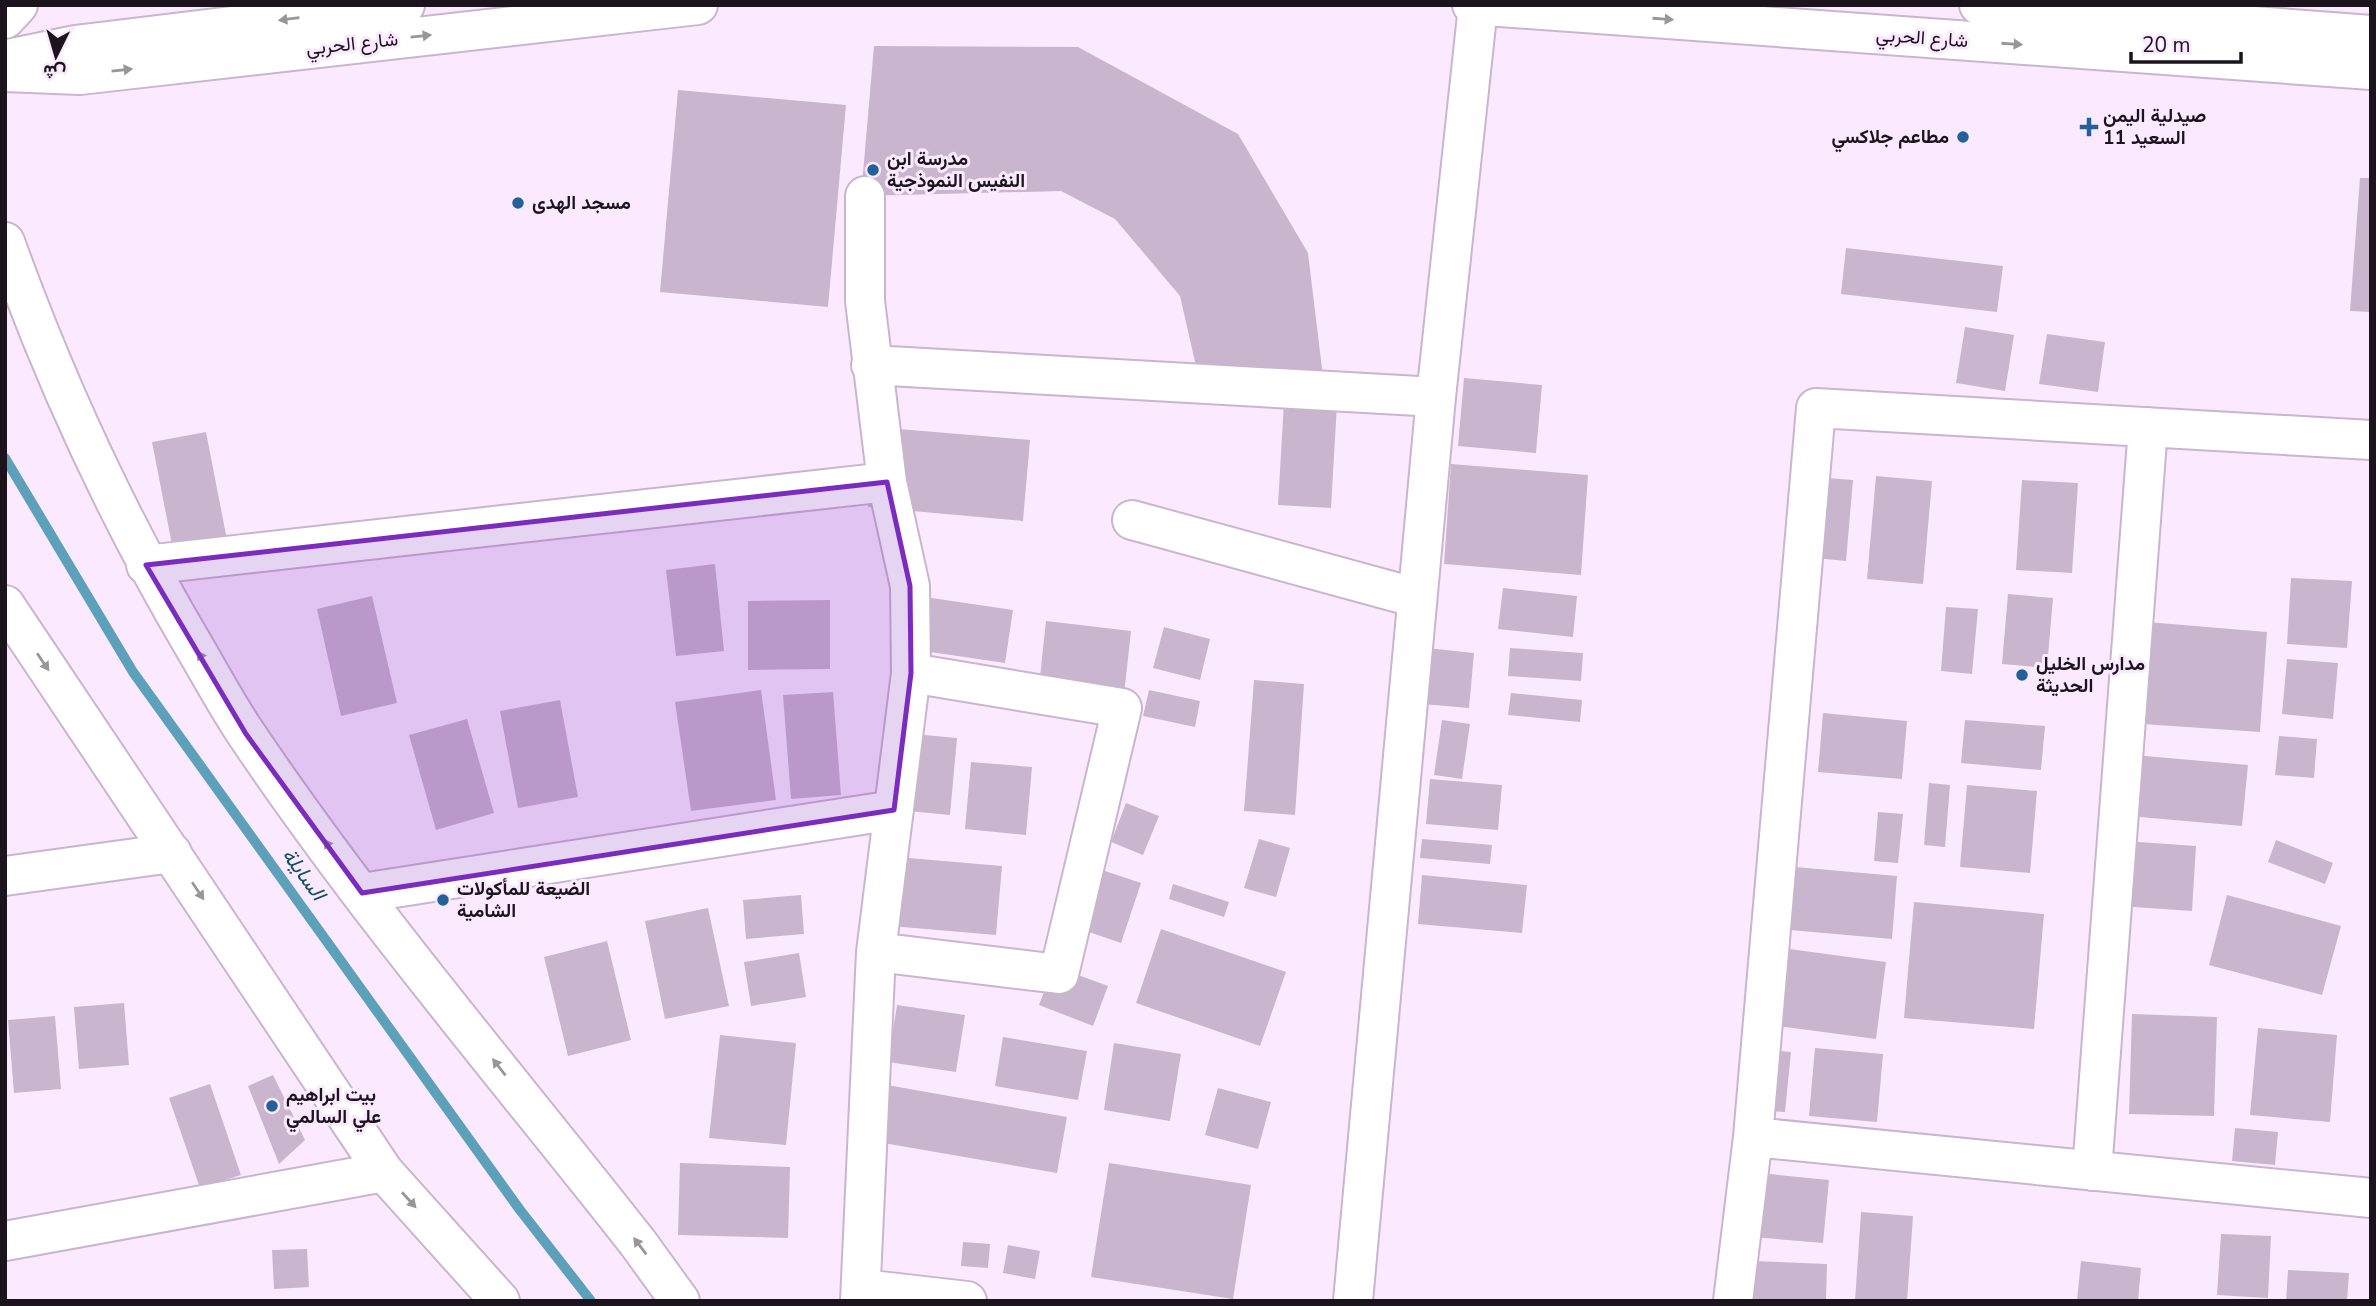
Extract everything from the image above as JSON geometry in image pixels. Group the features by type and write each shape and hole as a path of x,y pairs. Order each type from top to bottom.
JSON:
{"street":[{"path":"5,19 18,5"},
{"name":"شارع الحربي","path":"5,60 75,45 405,5"},
{"name":"شارع الحربي","path":"5,72 80,75 698,5"},
{"name":"شارع الحربي","path":"1472,5 2371,70"},
{"name":"شارع الحربي","path":"1979,5 2371,35"},
{"path":"1353,1301 1436,397 1478,6"},
{"path":"865,196 865,301 871,365 887,482 910,586 911,673 876,952 861,1295 967,1301"},
{"path":"5,242 64,394 146,565 246,734 362,893 638,1242 680,1301"},
{"path":"871,365 1436,397"},
{"path":"1733,1301 1753,1137 1816,408 2371,440"},
{"path":"2092,1171 2148,427"},
{"path":"146,565 887,482"},
{"path":"1132,520 1418,598"},
{"path":"5,606 384,1172 500,1301"},
{"path":"876,952 1059,974 1122,708 911,673"},
{"path":"362,893 894,810"},
{"path":"5,876 172,853"},
{"path":"1753,1137 2371,1198"},
{"path":"5,1241 384,1172"}],"highlighted area":[{"path":"887,482 910,586 911,673 894,810 362,893 246,734 146,565"}],"building":[{"path":"874,46 1078,47 1238,134 1308,253 1324,385 1201,388 1180,296 1115,219 1061,191 861,196"},
{"path":"678,90 846,105 828,307 660,292"},
{"path":"2360,178 2371,178 2371,312 2350,311"},
{"path":"1846,248 2003,266 1997,312 1841,294"},
{"path":"1965,327 2014,335 2005,391 1956,383"},
{"path":"2047,334 2105,342 2098,392 2039,384"},
{"path":"1464,378 1542,385 1536,453 1458,446"},
{"path":"1284,401 1337,404 1331,508 1278,505"},
{"path":"875,427 1030,440 1023,521 868,507"},
{"path":"206,432 227,540 173,550 152,442"},
{"path":"1451,464 1588,475 1581,575 1444,564"},
{"path":"1801,476 1853,480 1846,561 1794,556"},
{"path":"1876,476 1932,481 1923,584 1867,579"},
{"path":"2022,480 2078,483 2072,573 2016,570"},
{"path":"715,564 724,651 676,656 666,570"},
{"path":"2291,578 2352,581 2347,648 2287,644"},
{"path":"1503,588 1577,596 1573,637 1498,629"},
{"path":"2008,594 2053,598 2047,668 2002,664"},
{"path":"372,596 397,703 341,716 317,609"},
{"path":"918,596 1013,610 1005,663 910,649"},
{"path":"830,600 830,669 748,670 748,601"},
{"path":"1946,607 1978,609 1972,674 1941,671"},
{"path":"1046,621 1131,631 1124,695 1039,686"},
{"path":"2135,621 2267,632 2260,732 2128,723"},
{"path":"1164,627 1210,639 1200,680 1153,668"},
{"path":"1427,648 1474,653 1469,708 1422,704"},
{"path":"1510,648 1583,653 1581,681 1508,676"},
{"path":"2287,659 2338,663 2333,719 2282,714"},
{"path":"1254,680 1304,684 1295,815 1244,811"},
{"path":"761,690 776,800 691,811 675,702"},
{"path":"1149,690 1200,701 1195,727 1143,716"},
{"path":"833,692 841,795 791,799 783,695"},
{"path":"1511,693 1582,700 1580,722 1508,715"},
{"path":"560,700 578,797 518,808 500,711"},
{"path":"1823,713 1907,721 1902,779 1818,772"},
{"path":"467,719 494,813 436,830 409,735"},
{"path":"1442,720 1470,724 1462,779 1434,775"},
{"path":"1965,720 2045,726 2041,770 1961,763"},
{"path":"903,733 957,738 950,815 897,810"},
{"path":"2279,736 2317,739 2314,778 2275,775"},
{"path":"2122,754 2248,765 2242,826 2117,815"},
{"path":"971,762 1032,767 1026,835 965,829"},
{"path":"1430,779 1502,785 1498,830 1426,824"},
{"path":"1929,783 1950,785 1945,847 1924,845"},
{"path":"1967,785 2037,791 2030,873 1960,867"},
{"path":"1126,803 1159,816 1143,855 1111,842"},
{"path":"1878,812 1903,814 1898,863 1874,861"},
{"path":"1259,839 1290,848 1276,897 1244,888"},
{"path":"1422,839 1492,845 1490,864 1420,858"},
{"path":"2110,840 2196,846 2192,911 2106,905"},
{"path":"2276,840 2333,863 2325,884 2268,862"},
{"path":"897,857 1002,866 996,935 891,926"},
{"path":"1084,864 1141,883 1121,943 1063,923"},
{"path":"1795,867 1897,876 1892,939 1790,930"},
{"path":"1422,875 1527,885 1522,933 1418,924"},
{"path":"1173,884 1229,902 1224,917 1169,899"},
{"path":"801,895 804,934 746,939 743,900"},
{"path":"2227,895 2341,926 2322,995 2209,965"},
{"path":"1914,902 2044,914 2034,1029 1904,1018"},
{"path":"708,908 729,1006 665,1019 645,921"},
{"path":"1161,929 1286,972 1260,1046 1136,1003"},
{"path":"607,941 631,1040 568,1056 544,957"},
{"path":"1782,948 1886,962 1876,1039 1771,1025"},
{"path":"799,953 806,997 751,1006 744,962"},
{"path":"1054,966 1108,986 1093,1026 1039,1005"},
{"path":"124,1003 129,1065 79,1069 74,1007"},
{"path":"897,1005 965,1015 956,1072 888,1062"},
{"path":"2132,1014 2217,1017 2214,1116 2129,1114"},
{"path":"55,1016 61,1089 14,1093 8,1020"},
{"path":"2258,1028 2337,1035 2330,1122 2250,1115"},
{"path":"720,1035 796,1043 786,1145 709,1138"},
{"path":"1003,1037 1087,1051 1078,1100 995,1086"},
{"path":"1114,1043 1181,1054 1170,1121 1104,1110"},
{"path":"1749,1048 1791,1052 1785,1112 1744,1109"},
{"path":"1815,1048 1883,1054 1877,1122 1809,1116"},
{"name":"بيت ابراهيم علي السالمي","path":"273,1075 305,1140 279,1164 248,1086"},
{"path":"876,1083 1067,1117 1057,1173 866,1140"},
{"path":"210,1084 241,1175 200,1188 169,1098"},
{"path":"1218,1088 1271,1102 1258,1149 1205,1135"},
{"path":"2235,1128 2278,1132 2275,1165 2232,1161"},
{"path":"680,1163 790,1167 788,1238 678,1235"},
{"path":"1109,1163 1251,1185 1233,1299 1091,1277"},
{"path":"1759,1173 1829,1180 1823,1243 1753,1237"},
{"path":"1861,1212 1913,1216 1907,1301 1855,1301"},
{"path":"2221,1234 2271,1236 2268,1298 2217,1295"},
{"path":"963,1242 990,1244 988,1268 961,1266"},
{"path":"1008,1245 1040,1251 1035,1279 1003,1273"},
{"path":"307,1249 309,1287 274,1289 272,1250"},
{"path":"1754,1261 1827,1264 1826,1301 1752,1301"},
{"path":"2081,1261 2141,1268 2138,1301 2077,1301"},
{"path":"2288,1270 2349,1273 2347,1301 2286,1301"}],"waterway":[{"name":"السايلة","path":"5,458 133,672 520,1210 591,1301"}],"place":[{"name":"صيدلية اليمن السعيد 11","path":"2089,127"},
{"name":"مطاعم جلاكسي","path":"1963,137"},
{"name":"مدرسة ابن النفيس النموذجية","path":"873,170"},
{"name":"مسجد الهدى","path":"518,203"},
{"name":"مدارس الخليل الحديثة","path":"2022,675"},
{"name":"الضيعة للمأكولات الشامية","path":"443,900"},
{"name":"بيت ابراهيم علي السالمي","path":"272,1106"}]}
